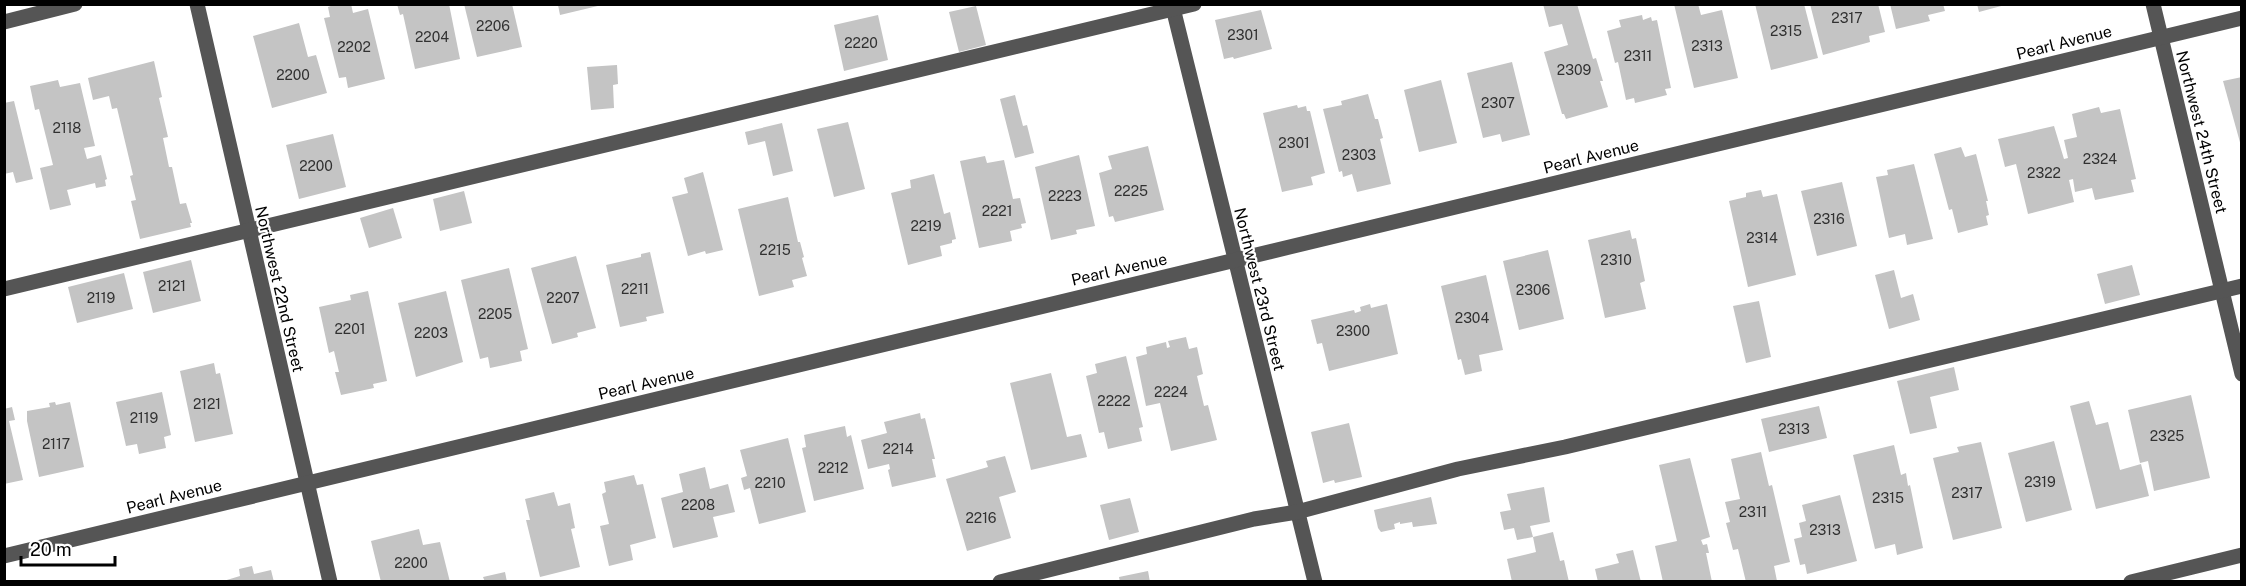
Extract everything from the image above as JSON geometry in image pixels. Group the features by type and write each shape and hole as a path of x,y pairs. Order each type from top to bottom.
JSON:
{"street":[{"path":"4,22 75,4"},
{"name":"Northwest 22nd Street","path":"197,4 330,582"},
{"path":"4,289 1173,7 1194,4"},
{"name":"Northwest 24th Street","path":"2152,4 2241,374"},
{"name":"Northwest 23rd Street","path":"1173,7 1315,582"},
{"name":"Pearl Avenue","path":"4,556 2241,18"},
{"path":"1000,582 1254,519 1297,512 1458,469 1565,447 2241,286"},
{"path":"2131,582 2241,555"}],"building":[{"path":"336,4 351,4 353,13 368,9 385,79 348,88 346,77 339,78 324,18 330,17 328,7"},
{"path":"397,4 449,4 460,59 415,69 403,14 400,15"},
{"path":"464,4 512,4 522,47 477,57"},
{"path":"1543,4 1577,4 1593,59 1596,58 1603,81 1600,81 1608,107 1566,119 1562,114 1544,52 1568,45 1562,24 1549,27"},
{"path":"1674,4 1698,4 1701,15 1722,10 1738,78 1694,88"},
{"path":"1755,4 1804,4 1818,58 1771,70"},
{"path":"1810,4 1878,4 1885,32 1869,36 1870,42 1823,55"},
{"path":"1890,4 1943,4 1945,11 1928,15 1930,21 1896,29"},
{"path":"1977,4 2005,4 2005,5 1979,12"},
{"path":"558,5 602,5 560,15"},
{"path":"976,6 986,45 959,52 949,12"},
{"path":"1261,10 1272,49 1234,59 1233,57 1224,59 1215,20"},
{"path":"878,15 888,60 844,71 834,25"},
{"path":"1642,15 1643,20 1651,17 1652,21 1657,20 1671,88 1665,89 1667,95 1635,103 1634,98 1626,100 1618,62 1615,63 1607,31 1621,27 1619,20"},
{"path":"299,23 308,57 316,55 327,93 272,108 253,36"},
{"path":"154,61 168,137 163,138 169,167 172,167 180,204 186,203 192,223 190,223 191,227 140,239 131,201 136,200 130,176 133,175 117,108 112,109 109,96 93,100 88,78"},
{"path":"1512,62 1530,135 1502,142 1500,134 1483,138 1467,73"},
{"path":"617,65 618,84 613,85 614,108 591,110 587,67"},
{"path":"2242,77 2242,146 2241,146 2223,81"},
{"path":"58,80 60,87 80,83 95,146 84,148 87,159 101,155 107,179 105,180 106,186 96,188 95,183 67,190 71,205 50,210 40,168 53,165 39,109 35,110 30,86"},
{"path":"1441,80 1457,143 1419,152 1404,90"},
{"path":"1368,94 1383,138 1380,139 1391,184 1357,192 1352,174 1343,177 1342,171 1339,172 1323,109 1342,105 1341,101"},
{"path":"1015,95 1023,126 1027,125 1034,153 1015,158 1000,99"},
{"path":"14,101 33,179 16,183 13,172 4,174 4,103"},
{"path":"1297,105 1298,108 1306,106 1307,111 1310,111 1325,173 1311,177 1313,185 1282,192 1263,113"},
{"path":"2099,107 2101,113 2120,109 2136,179 2131,180 2134,192 2095,200 2092,188 2075,192 2073,179 2069,180 2074,202 2028,214 2016,164 2005,167 1998,139 2054,126 2064,159 2068,158 2064,140 2077,137 2072,114"},
{"path":"848,122 865,189 834,197 817,129"},
{"path":"782,123 793,171 773,176 765,141 748,145 745,132"},
{"path":"333,134 346,187 299,199 286,145"},
{"path":"1148,146 1164,210 1115,222 1113,216 1109,217 1099,173 1112,169 1108,156"},
{"path":"1961,147 1965,157 1976,154 1988,201 1986,201 1989,215 1986,216 1988,225 1958,233 1952,209 1949,210 1934,154"},
{"path":"1079,155 1095,226 1076,230 1077,234 1051,240 1035,167"},
{"path":"985,156 987,163 1004,160 1013,199 1020,198 1026,223 1021,224 1022,228 1010,231 1012,241 979,248 960,161"},
{"path":"1914,164 1933,239 1907,245 1905,234 1889,238 1876,177 1888,175 1887,170"},
{"path":"703,172 723,250 706,254 705,251 688,256 672,197 688,193 684,178"},
{"path":"934,174 944,214 950,212 956,239 952,240 952,243 940,246 942,256 908,265 891,193 911,188 910,180"},
{"path":"1842,182 1857,246 1817,256 1801,191"},
{"path":"1761,190 1763,197 1777,194 1796,275 1748,287 1729,201 1746,197 1746,193"},
{"path":"464,191 472,223 440,231 433,199"},
{"path":"788,197 807,276 792,280 794,287 759,296 738,209"},
{"path":"393,208 402,238 369,248 360,218"},
{"path":"1630,230 1632,239 1636,238 1645,281 1640,283 1646,309 1605,318 1588,240"},
{"path":"1548,250 1564,319 1519,330 1503,261"},
{"path":"650,252 664,313 646,317 647,321 620,327 606,265 641,257 641,254"},
{"path":"576,256 596,328 577,333 578,337 552,344 531,268"},
{"path":"191,260 201,301 153,313 143,272"},
{"path":"2132,265 2140,295 2105,304 2097,274"},
{"path":"509,268 528,349 520,351 522,361 490,368 488,357 480,359 461,280"},
{"path":"1894,270 1901,298 1913,294 1920,320 1889,329 1875,275"},
{"path":"124,273 133,309 77,323 68,287"},
{"path":"1486,275 1503,350 1479,355 1482,371 1465,375 1461,359 1458,360 1441,286"},
{"path":"368,291 387,381 373,384 374,388 341,395 335,372 339,372 334,351 329,353 319,307 351,300 350,295"},
{"path":"446,291 463,362 416,377 398,303"},
{"path":"1759,301 1771,357 1746,363 1733,306"},
{"path":"1370,304 1371,308 1387,304 1398,354 1329,371 1322,343 1317,344 1311,320 1354,310 1355,313 1361,311 1360,307"},
{"path":"1186,337 1189,349 1197,347 1203,374 1197,376 1204,406 1208,405 1217,440 1171,451 1160,403 1146,406 1136,357 1147,354 1146,347 1166,342 1167,348 1170,347 1168,341"},
{"path":"1126,356 1143,427 1139,428 1142,441 1108,449 1104,432 1099,433 1086,376 1097,373 1095,364"},
{"path":"214,363 216,374 220,373 233,434 195,442 180,371"},
{"path":"1954,367 1959,390 1930,397 1937,428 1910,434 1897,381"},
{"path":"1051,373 1067,437 1081,434 1087,457 1031,470 1010,383"},
{"path":"162,392 171,435 164,437 166,448 139,454 137,444 126,446 116,402"},
{"path":"2191,395 2210,478 2154,491 2148,461 2140,463 2128,410"},
{"path":"2089,401 2096,425 2108,422 2120,470 2141,464 2149,496 2096,509 2070,406"},
{"path":"55,402 56,405 70,402 84,467 39,477 27,411 50,407 49,403"},
{"path":"1819,406 1827,438 1769,452 1761,419"},
{"path":"12,407 15,420 9,421 23,480 4,484 4,409"},
{"path":"920,413 921,419 925,418 935,459 932,459 936,477 892,487 889,464 868,469 861,440 887,433 884,422"},
{"path":"1349,423 1362,477 1335,483 1334,480 1323,483 1311,432"},
{"path":"845,426 847,437 851,435 864,489 814,501 802,448 806,447 804,435"},
{"path":"788,438 806,512 759,524 750,488 744,490 741,478 747,476 740,450"},
{"path":"2054,441 2072,510 2026,522 2008,453"},
{"path":"1981,442 2002,528 1953,540 1933,458 1959,452 1957,447"},
{"path":"1894,445 1901,475 1906,473 1908,486 1910,485 1923,548 1897,555 1895,544 1875,549 1853,455"},
{"path":"1761,452 1769,486 1772,485 1790,562 1774,566 1777,581 1746,582 1738,549 1733,550 1726,523 1730,522 1725,502 1740,499 1731,459"},
{"path":"1005,456 1016,492 999,497 1011,538 967,551 946,479 988,467 986,461"},
{"path":"1690,458 1710,537 1701,540 1703,545 1707,544 1709,553 1706,553 1712,582 1663,582 1655,546 1677,541 1659,465"},
{"path":"705,467 710,489 728,484 735,512 713,517 718,537 673,548 661,498 683,492 679,474"},
{"path":"634,475 637,485 643,484 656,538 630,545 633,560 609,566 600,526 609,524 602,494 606,492 604,482"},
{"path":"1544,487 1550,522 1530,526 1533,537 1517,540 1514,528 1504,530 1500,512 1511,510 1507,494"},
{"path":"554,492 558,506 570,503 575,528 571,529 580,567 540,577 526,520 530,520 525,499"},
{"path":"1840,495 1857,561 1807,574 1805,564 1800,565 1794,539 1802,537 1799,523 1806,521 1802,505"},
{"path":"1431,497 1437,524 1413,527 1412,522 1400,524 1400,522 1394,524 1395,529 1381,532 1378,528 1374,510"},
{"path":"1130,498 1139,532 1109,540 1100,505"},
{"path":"419,529 423,545 440,542 450,582 381,582 371,541"},
{"path":"1553,532 1560,561 1564,560 1569,582 1512,582 1507,559 1536,552 1533,537"},
{"path":"1633,550 1641,582 1598,582 1595,569 1619,563 1616,554"},
{"path":"252,566 254,574 271,570 274,582 220,582 240,576 239,569"},
{"path":"1148,571 1150,582 1120,582 1119,577"},
{"path":"505,572 507,582 485,582 483,577"}]}
